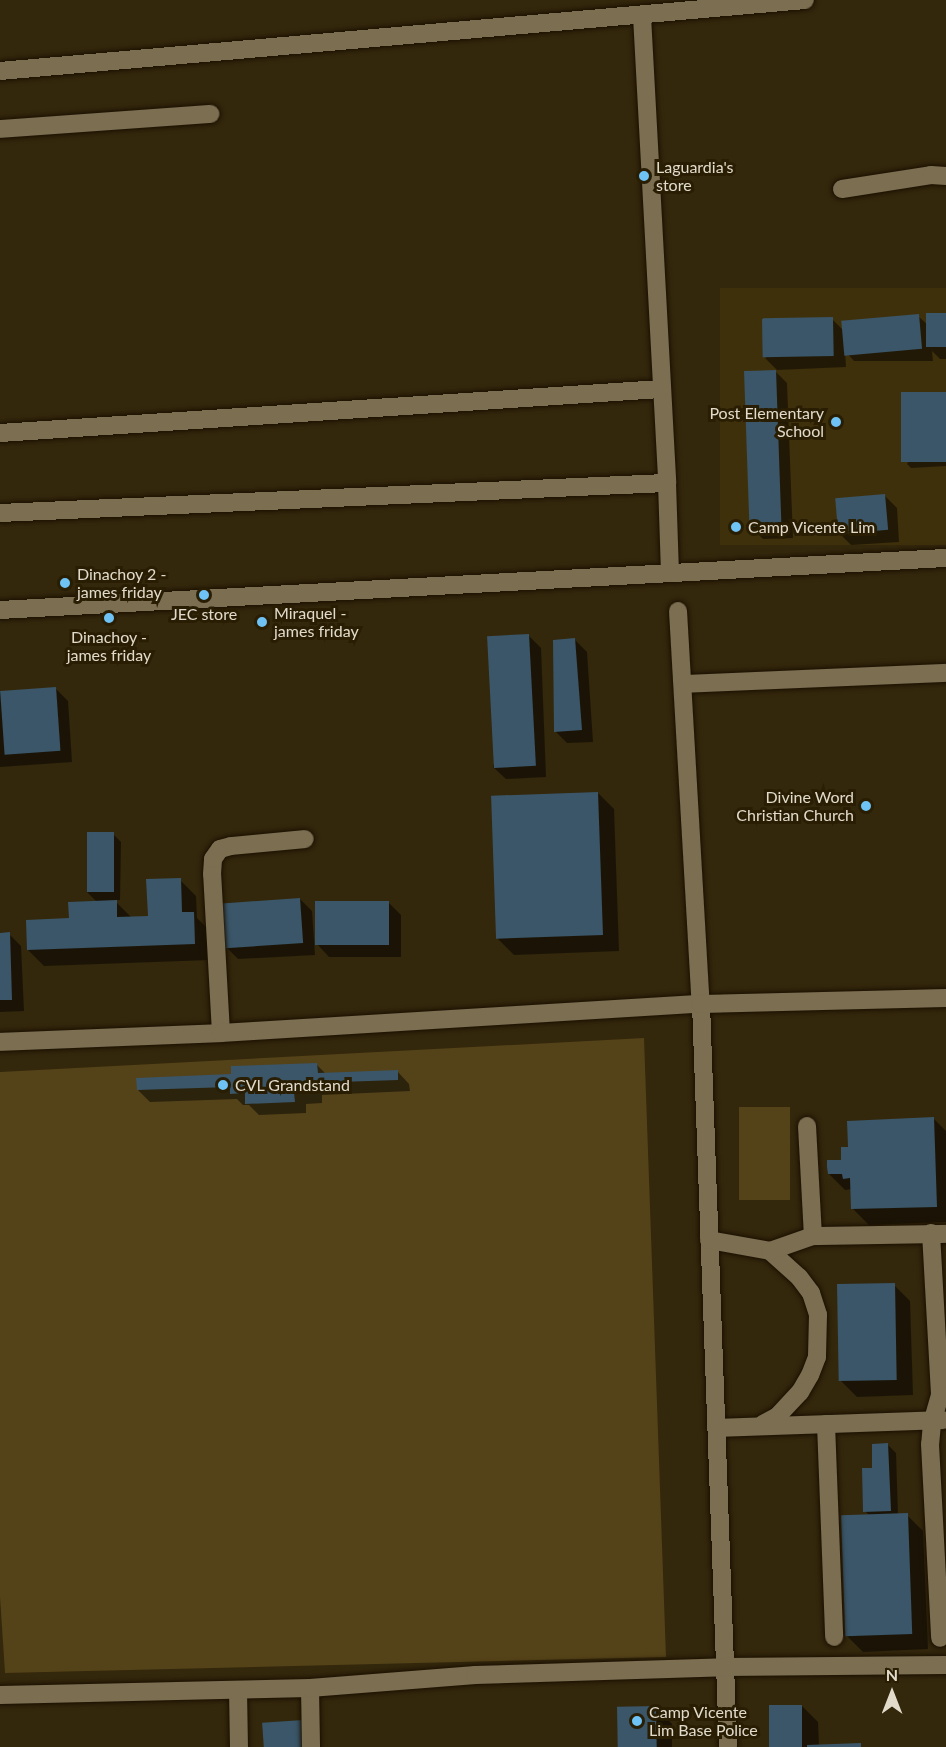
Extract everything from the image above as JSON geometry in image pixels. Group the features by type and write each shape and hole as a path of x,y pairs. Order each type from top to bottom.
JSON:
{"street":[{"path":"0,71 805,0"},
{"path":"642,16 660,389 668,483 669,572"},
{"path":"0,129 210,114"},
{"path":"842,189 931,176 946,176"},
{"path":"0,433 660,389"},
{"path":"0,513 668,483"},
{"path":"0,610 946,558"},
{"path":"678,611 701,1004 728,1747"},
{"path":"683,684 946,673"},
{"path":"220,1034 213,859 220,849 231,846 305,839"},
{"path":"0,1042 220,1034 701,1004 946,998"},
{"path":"807,1126 813,1236"},
{"path":"709,1240 770,1251 813,1236 939,1233 939,1421 930,1444 940,1638"},
{"path":"763,1424 778,1416 800,1392 817,1357 819,1337 818,1315 811,1293 799,1277 770,1251"},
{"path":"717,1428 763,1424 939,1421"},
{"path":"826,1424 834,1637"},
{"path":"0,1695 310,1688 475,1675 725,1667 946,1665"},
{"path":"310,1688 311,1747"},
{"path":"238,1690 239,1747"}],"shaded area":[{"name":"Post Elementary School","path":"720,288 946,288 946,545 720,545"},
{"path":"644,1038 666,1657 5,1673 0,1597 0,1072"},
{"path":"739,1107 790,1107 790,1200 739,1200"}],"building":[{"path":"926,313 946,313 946,347 926,347"},
{"path":"919,314 922,349 844,356 841,321"},
{"path":"833,317 834,356 763,357 762,318"},
{"path":"776,370 781,526 749,527 744,371"},
{"path":"901,392 946,392 946,462 901,462"},
{"path":"885,494 888,530 838,534 835,498"},
{"path":"529,634 536,766 494,768 487,636"},
{"path":"575,638 582,730 554,732 553,640"},
{"path":"56,687 60,751 5,755 0,691"},
{"path":"598,792 603,935 496,939 491,796"},
{"path":"87,832 114,832 114,892 87,892"},
{"path":"181,878 182,912 194,912 195,944 27,950 26,920 69,918 68,902 117,900 117,917 148,916 146,879"},
{"path":"300,898 303,943 225,948 222,903"},
{"path":"315,901 389,901 389,945 315,945"},
{"path":"10,932 12,1000 0,1000 0,933"},
{"name":"CVL Grandstand","path":"317,1063 318,1073 398,1070 398,1080 310,1083 311,1092 294,1092 295,1102 245,1104 245,1093 230,1094 230,1087 137,1090 136,1078 231,1074 231,1066"},
{"path":"934,1117 937,1207 851,1209 850,1178 843,1179 842,1174 828,1174 827,1167 827,1160 841,1160 841,1147 848,1147 847,1121"},
{"path":"895,1283 897,1380 839,1381 837,1284"},
{"path":"888,1443 891,1511 863,1512 862,1468 872,1468 872,1444"},
{"path":"908,1513 912,1634 845,1636 841,1515"},
{"path":"769,1705 802,1705 802,1747 769,1747"},
{"name":"Camp Vicente Lim Base Police","path":"656,1706 657,1747 618,1747 617,1707"},
{"path":"303,1720 305,1747 264,1747 262,1723"},
{"path":"861,1743 861,1747 807,1747 807,1745"}],"place":[{"name":"Laguardia's store","path":"644,176"},
{"name":"Post Elementary School","path":"836,422"},
{"name":"Camp Vicente Lim","path":"736,527"},
{"name":"Dinachoy 2 - james friday","path":"65,583"},
{"name":"JEC store","path":"204,595"},
{"name":"Dinachoy - james friday","path":"109,618"},
{"name":"Miraquel - james friday","path":"262,622"},
{"name":"Divine Word Christian Church","path":"866,806"},
{"name":"CVL Grandstand","path":"223,1085"},
{"name":"Camp Vicente Lim Base Police","path":"637,1721"}]}
